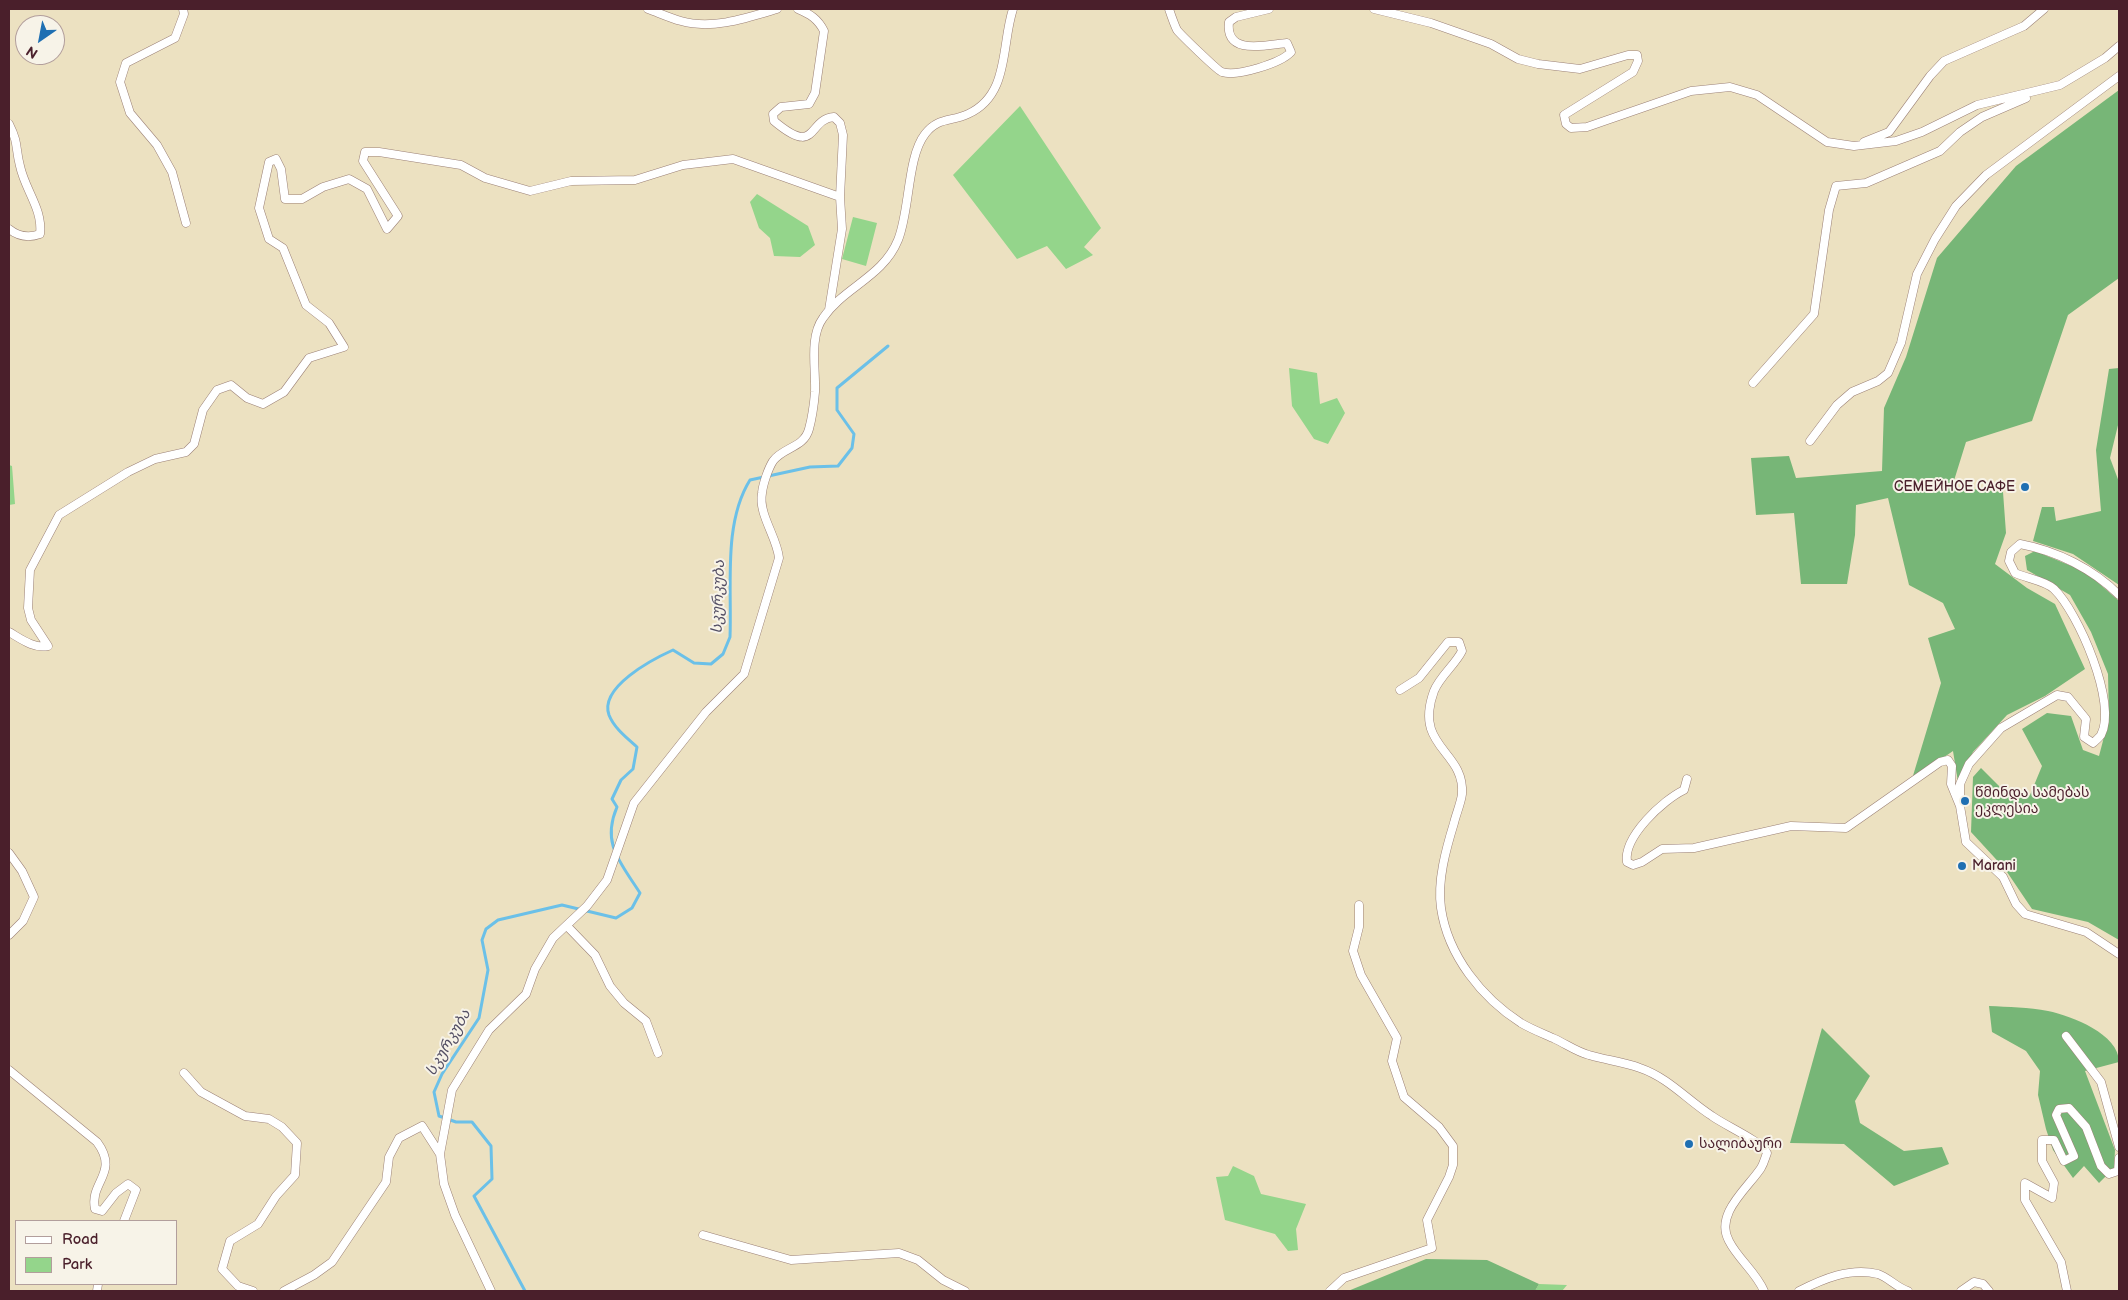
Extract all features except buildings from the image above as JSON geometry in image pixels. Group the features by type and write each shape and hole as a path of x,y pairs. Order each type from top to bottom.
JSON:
{"street":[{"path":"183,9 184,14 176,38 126,63 120,82 130,113 157,145 172,172 186,223"},
{"path":"648,9 683,22 728,23 777,9"},
{"path":"798,9 809,13 820,23 824,31 815,93 809,104 781,107 773,114 774,121 798,137 813,132 829,117 834,117 840,123 843,134 840,197 842,229 829,310"},
{"path":"490,1291 455,1215 444,1184 440,1154 452,1090 489,1030 526,994 535,969 553,938 587,906 606,880 614,863 618,845 634,803 706,712 744,674 779,558 778,548 763,510 761,495 774,460 800,443 808,432 815,392 816,338 819,324 829,310 876,272 888,259 903,228 917,150 924,135 938,122 968,114 989,99 997,86 1006,55 1006,35 1013,9"},
{"path":"1169,9 1178,30 1221,72 1234,73 1271,63 1286,57 1291,52 1287,43 1244,46 1232,40 1228,32 1229,22 1236,17 1269,9"},
{"path":"1374,9 1431,23 1491,44 1518,59 1538,64 1580,69 1628,55 1637,55 1638,61 1633,72 1564,115 1566,124 1570,128 1588,127 1691,91 1730,87 1758,95 1826,142 1854,146 1896,141 1922,132 1977,105 2060,85"},
{"path":"1854,146 1889,132 1930,76 1944,61 2024,26 2044,9"},
{"path":"1753,383 1814,314 1829,210 1836,186 1866,183 1940,151 1960,132 1982,116 2060,85 2105,58 2119,46"},
{"path":"1810,441 1837,405 1852,392 1878,381 1888,373 1901,343 1917,274 1935,239 1956,206 1986,175 2119,76"},
{"path":"9,124 17,140 20,166 42,221 40,234 30,238 15,234 9,229"},
{"path":"9,632 30,644 42,647 48,646 32,620 28,608 30,570 59,514 128,472 155,459 186,452 194,444 203,410 217,390 231,385 247,398 263,404 284,392 309,358 344,347 329,323 306,305 283,248 269,239 259,208 269,162 276,159 282,169 285,199 302,199 323,187 349,179 367,189 387,229 398,216 363,161 365,152 379,152 461,164 485,178 530,191 571,181 635,180 683,165 733,159 840,197"},
{"path":"2119,595 2095,573 2038,547 2020,544 2012,552 2009,561 2015,574 2054,588 2073,615 2102,681 2105,718 2101,735 2093,743 2089,742 2084,737 2086,719 2068,697 2057,695 2002,728 1968,764 1960,784 1960,806 1966,842 2003,878 2016,904 2025,914 2086,932 2119,954"},
{"path":"1400,690 1419,678 1448,642 1459,642 1462,651 1435,689 1430,706 1429,729 1457,768 1461,782 1462,794 1448,843 1442,874 1441,908 1451,942 1462,963 1480,989 1523,1024 1587,1055 1640,1068 1662,1078 1703,1111 1739,1134 1758,1142 1765,1149 1767,1153 1761,1167 1742,1191 1725,1220 1728,1240 1764,1291"},
{"path":"1687,779 1684,790 1672,796 1639,829 1626,854 1627,862 1633,865 1642,862 1662,849 1694,848 1791,826 1846,828 1940,762 1948,760 1952,766 1951,784 1960,806"},
{"path":"9,853 22,871 34,897 23,921 9,935"},
{"path":"1330,1291 1344,1278 1432,1248 1427,1220 1453,1165 1453,1146 1439,1127 1404,1097 1392,1061 1397,1038 1361,975 1352,951 1359,927 1359,906"},
{"path":"567,926 595,955 610,986 624,1003 646,1021 658,1053"},
{"path":"2066,1036 2101,1082 2119,1147"},
{"path":"9,1070 97,1142 104,1152 106,1159 105,1171 94,1204 95,1209 102,1211 116,1193 128,1184 136,1190 124,1220"},
{"path":"184,1073 200,1092 246,1116 269,1119 282,1127 297,1143 295,1175 276,1196 258,1224 230,1241 224,1260 222,1269 238,1286 253,1291"},
{"path":"2067,1291 2061,1262 2025,1200 2025,1183 2052,1198 2054,1183 2042,1161 2042,1140 2054,1140 2064,1160 2074,1156 2056,1115 2059,1109 2069,1108 2086,1128 2101,1166 2109,1174 2118,1171 2119,1158"},
{"path":"284,1291 314,1276 332,1262 386,1182 389,1157 399,1138 422,1126 440,1154"},
{"path":"703,1235 791,1260 899,1253 918,1260 942,1280 965,1291"},
{"path":"1799,1291 1828,1276 1856,1273 1878,1274 1908,1291"},
{"path":"1961,1291 1974,1282 1983,1284 1989,1291"}],"green space":[{"path":"2119,90 2119,278 2068,315 2032,421 1966,442 1952,487 2003,492 2006,533 1995,564 2027,588 2055,604 2085,669 2045,696 2007,715 1973,752 1958,782 1953,751 1912,779 1941,683 1928,638 1955,629 1943,603 1909,585 1888,498 1856,505 1855,535 1847,584 1801,584 1794,513 1756,515 1751,458 1789,456 1796,478 1882,471 1884,408 1906,357 1937,258 2016,166"},
{"path":"1020,106 1101,228 1084,247 1093,255 1066,269 1047,246 1017,259 953,175"},
{"path":"757,194 808,226 815,245 800,257 774,256 770,238 759,228 750,202"},
{"path":"853,217 877,223 866,266 842,259"},
{"path":"1289,368 1317,373 1320,404 1337,398 1345,413 1328,444 1314,439 1292,406"},
{"path":"2119,368 2119,421 2110,458 2119,482 2119,585 2073,554 2033,541 2042,507 2054,507 2056,521 2101,511 2096,450 2109,369"},
{"path":"9,465 12,466 15,504 9,505"},
{"path":"2035,551 2086,572 2119,601 2119,940 2088,922 2032,909 2005,869 1971,832 1973,777 1981,768 2013,800 2030,795 2042,766 2022,729 2047,713 2071,716 2083,750 2099,756 2109,718 2108,674 2091,632 2070,595 2027,570 2025,556"},
{"path":"1989,1006 2018,1007 2058,1013 2081,1022 2103,1035 2117,1052 2119,1062 2085,1071 2115,1150 2114,1168 2099,1183 2084,1166 2073,1178 2053,1150 2038,1095 2040,1071 2026,1051 1992,1032"},
{"path":"1822,1028 1870,1076 1855,1101 1860,1123 1904,1151 1942,1147 1949,1164 1894,1186 1844,1144 1790,1143"},
{"path":"1233,1166 1254,1176 1261,1194 1306,1204 1296,1229 1298,1250 1288,1251 1275,1234 1225,1220 1216,1177 1228,1176"},
{"path":"1426,1259 1487,1260 1539,1284 1535,1291 1348,1291"},
{"path":"1539,1284 1567,1285 1562,1291 1535,1291"}],"waterway":[{"name":"სკურკუბა","path":"525,1291 474,1196 492,1179 491,1146 472,1122 456,1122 439,1116 434,1092 442,1074 479,1018 488,970 482,940 486,929 498,920 562,905 616,918 632,908 640,893 620,862 612,843 611,832 617,807 612,799 621,780 633,769 637,747 611,720 608,705 612,694 630,675 641,667 673,650 694,663 711,664 723,654 730,637 732,535 741,497 750,480 810,467 838,466 852,448 854,434 837,410 837,388 888,346"}],"place":[{"name":"СЕМЕЙНОЕ САФЕ","path":"2025,487"},
{"name":"წმინდა სამებას ეკლესია","path":"1965,801"},
{"name":"Marani","path":"1962,866"},
{"name":"სალიბაური","path":"1689,1144"}]}
